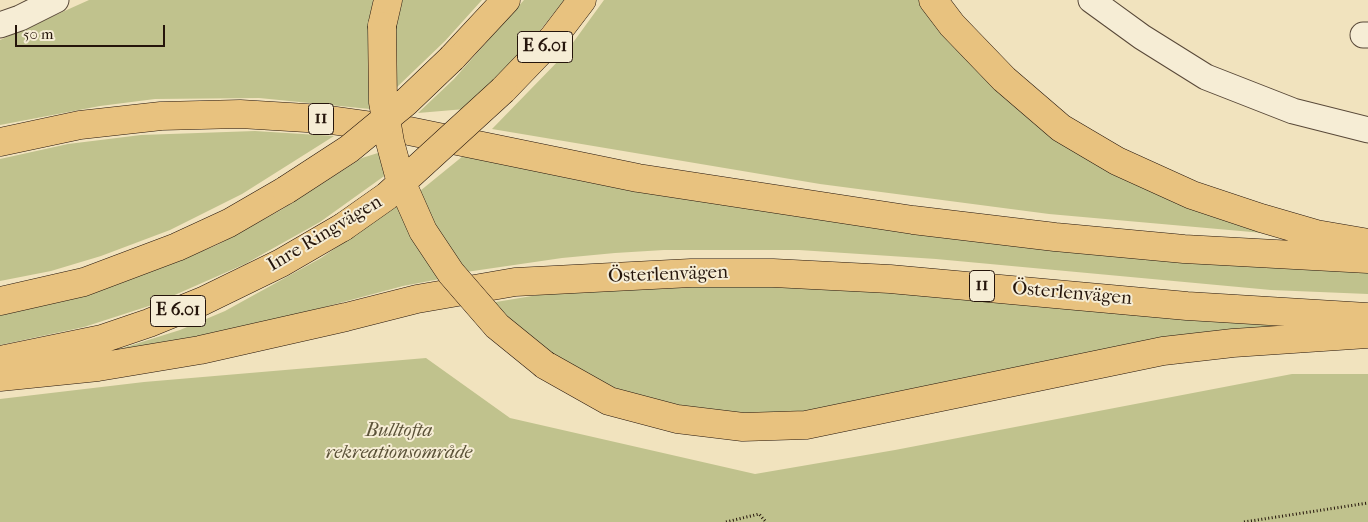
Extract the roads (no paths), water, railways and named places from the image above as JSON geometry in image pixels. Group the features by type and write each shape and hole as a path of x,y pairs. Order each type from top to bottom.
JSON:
{"highway":[{"path":"388,0 382,26 383,102 390,142 400,178 423,231 451,273 497,326 545,365 609,401 677,419 743,426 806,425 1163,351 1234,343 1368,334"},
{"path":"0,301 84,282 177,248 229,223 286,190 349,149 406,102 452,58 506,0"},
{"name":"Inre Ringvägen","path":"0,360 102,339 149,323 203,301 281,264 343,227 387,196 503,90 554,38 582,0"},
{"path":"933,0 952,25 1004,79 1061,128 1117,162 1192,195 1261,218 1316,234 1368,244"},
{"name":"11","path":"0,142 80,125 161,116 240,114 324,119 409,131 638,178 894,218 1045,236 1184,249 1368,259"},
{"name":"Österlenvägen","path":"0,377 98,367 200,350 346,318 417,299 515,282 691,273 871,278 1031,290 1187,306 1368,317"}],"street":[{"path":"0,25 20,18 56,0"},
{"path":"1092,0 1142,37 1206,77 1293,111 1368,130"}],"park label":[{"name":"Bulltofta rekreationsområde","path":"399,442"}]}
